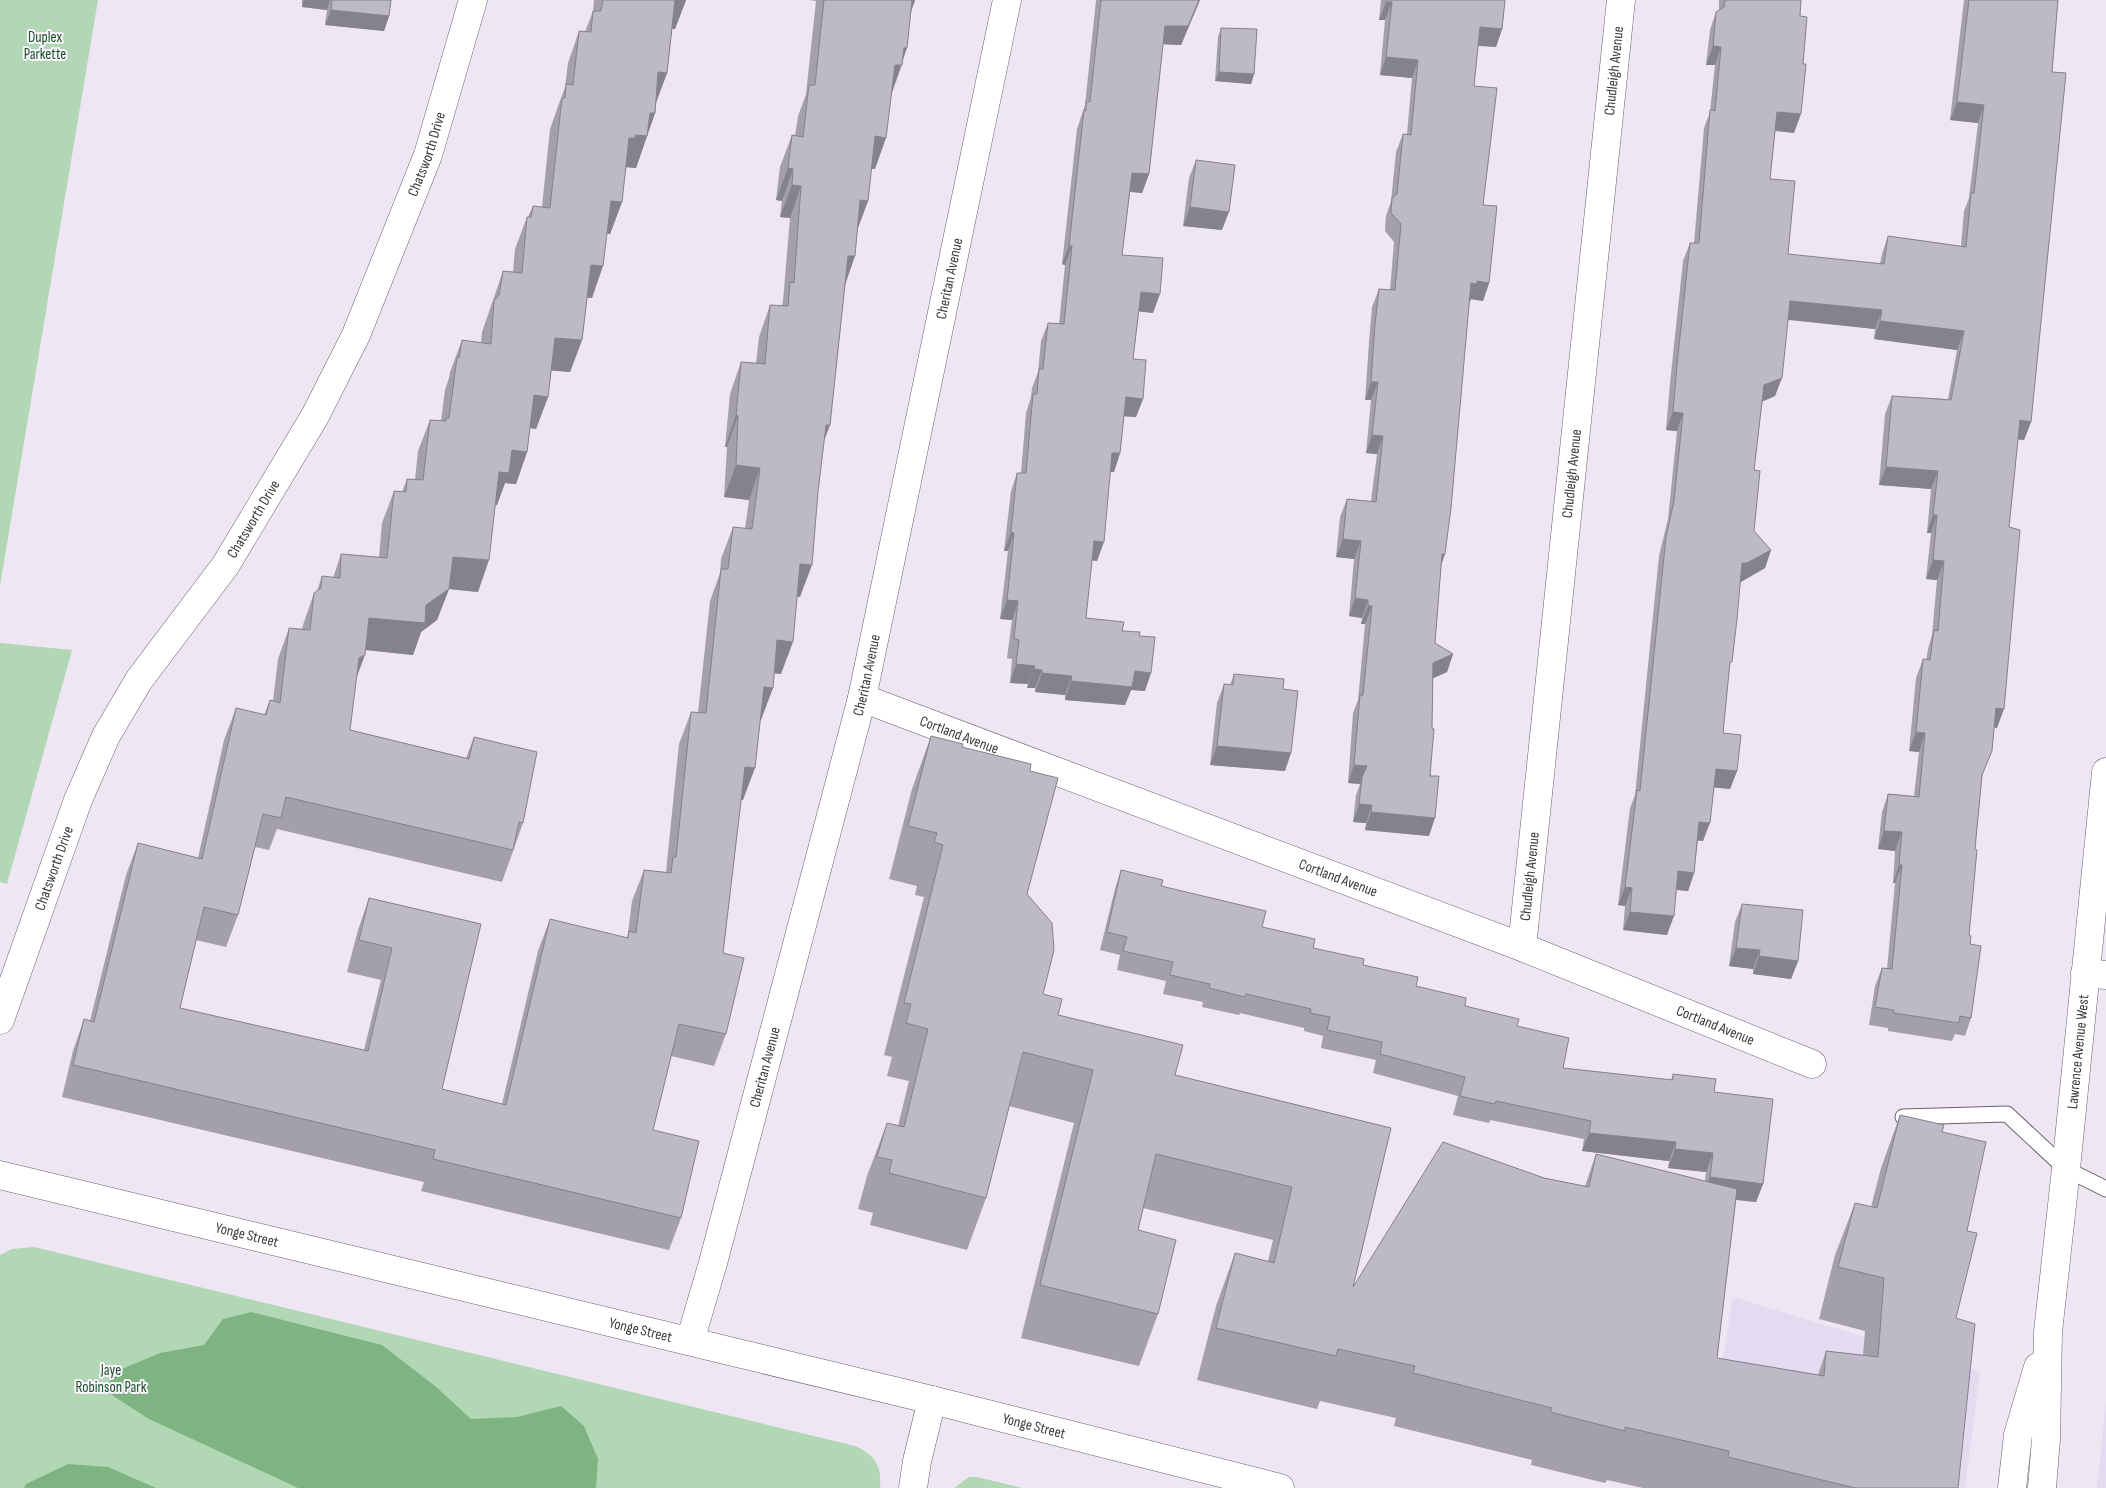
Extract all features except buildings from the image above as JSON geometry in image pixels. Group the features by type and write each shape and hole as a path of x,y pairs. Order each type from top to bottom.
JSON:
{"street":[{"name":"Chatsworth Drive","path":"0,1020 78,800 106,736 139,680 225,566 315,416 356,334 428,155 473,0"},
{"name":"Cheritan Avenue","path":"690,1341 713,1263 862,698 1007,0"},
{"name":"Chudleigh Avenue","path":"1522,947 1621,0"},
{"name":"Cortland Avenue","path":"862,698 1522,947 1812,1064"},
{"name":"Lawrence Avenue West","path":"2042,1488 2046,1439 2048,1332 2066,1169 2096,974 2106,772"},
{"name":"Yonge Street","path":"0,1175 932,1400 1280,1488"},
{"name":"Lawrence Avenue West","path":"2012,1488 2018,1435 2048,1332"},
{"path":"913,1488 917,1461 932,1400"}],"lane":[{"path":"1903,1118 2007,1114 2066,1169 2106,1190"}],"shaded area":[{"path":"1733,1297 1980,1372 1965,1488 1701,1488"},
{"path":"2106,1402 2106,1488 2097,1488"}],"green space":[{"name":"Duplex Parkette","path":"0,0 98,0 0,586"},
{"path":"0,643 72,650 7,884 0,882"},
{"name":"Jaye Robinson Park","path":"34,1247 855,1446 868,1453 876,1462 880,1473 880,1488 0,1488 0,1255 12,1249"},
{"path":"251,1312 382,1345 435,1386 471,1419 517,1417 561,1406 584,1426 598,1459 596,1488 298,1488 149,1419 104,1390 117,1371 160,1353 204,1345 223,1319"},
{"path":"68,1464 108,1467 156,1488 24,1488 26,1484"},
{"path":"969,1477 977,1477 1022,1488 954,1488"}]}
